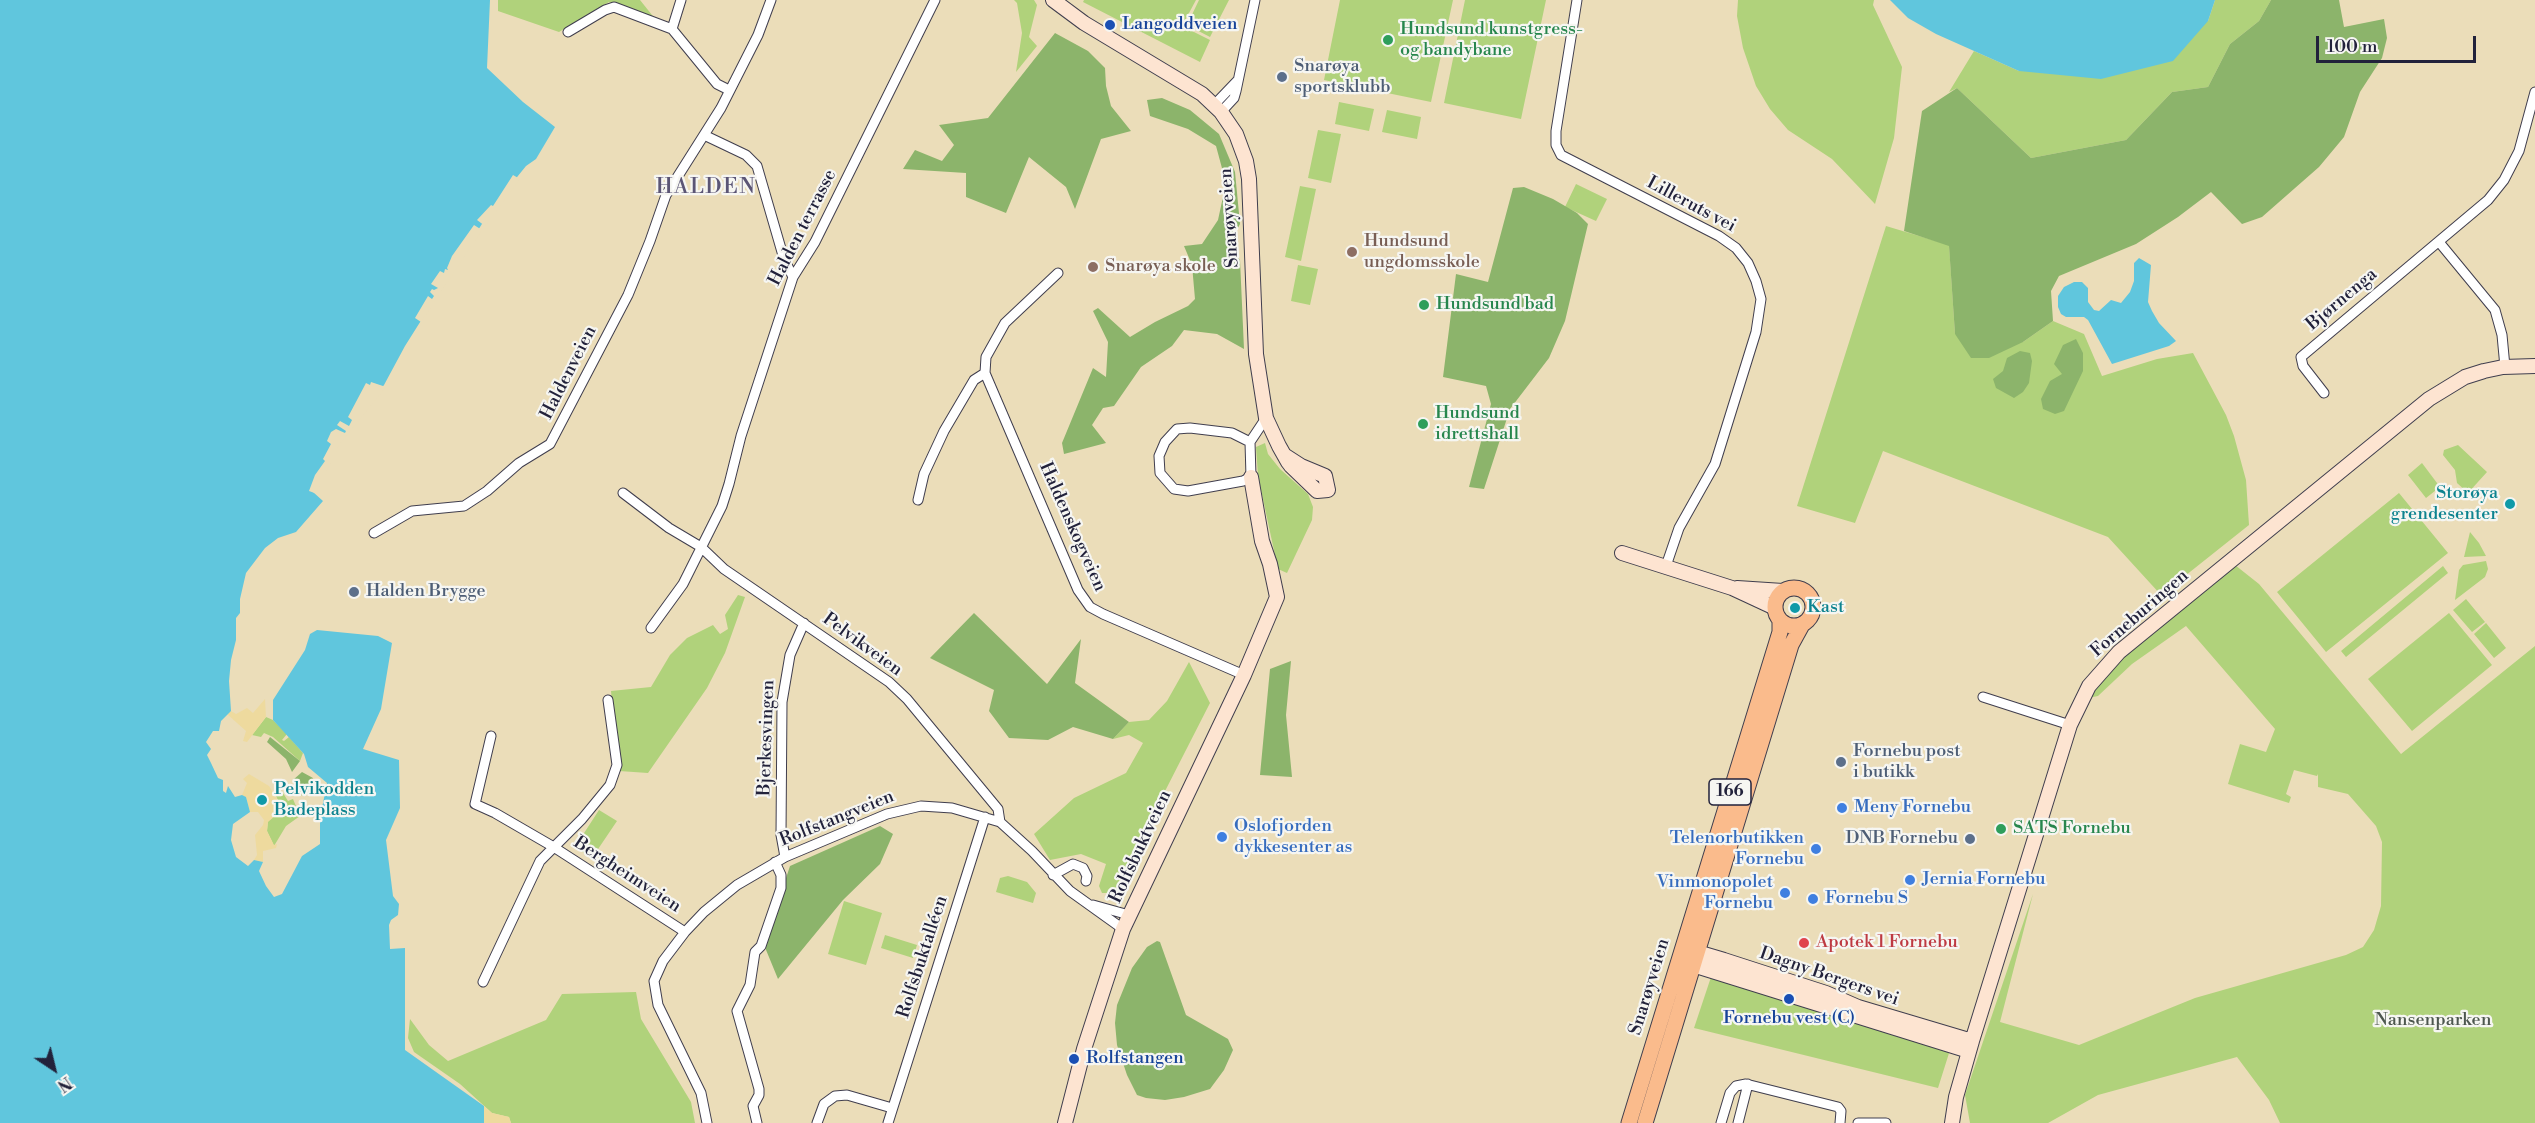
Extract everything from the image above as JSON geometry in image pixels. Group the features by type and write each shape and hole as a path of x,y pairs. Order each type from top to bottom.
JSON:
{"main road":[{"name":"166","path":"1778,614 1776,600 1783,591 1800,588 1808,593 1814,608 1812,617 1802,625"},
{"path":"1778,614 1792,627 1802,625"},
{"name":"Snarøyveien","path":"1645,1123 1780,632 1778,614"},
{"name":"Snarøyveien","path":"1629,1123 1689,960 1791,645 1802,625"}],"street":[{"path":"672,29 681,0"},
{"name":"Haldenveien","path":"374,533 412,511 464,506 487,491 519,463 550,444 628,294 650,242 666,195 721,108 758,35 771,0"},
{"name":"Halden terrasse","path":"701,548 714,525 729,484 741,436 792,277 815,242 935,0"},
{"name":"Snarøyveien","path":"1053,0 1084,23 1187,84 1218,108 1242,146 1250,179 1256,354 1266,418 1290,461 1315,480"},
{"path":"1218,108 1234,98 1255,0"},
{"name":"Lilleruts vei","path":"1577,0 1556,131 1556,145 1561,155 1719,236 1736,248 1748,263 1761,299 1756,333 1715,464 1704,486 1688,509 1666,566"},
{"path":"568,32 588,19 614,7 672,29 717,84 729,90"},
{"name":"Bjørnenga","path":"2324,393 2303,366 2301,357 2488,200 2504,180 2525,134 2535,92"},
{"path":"704,135 746,155 757,166 783,259 792,277"},
{"path":"2439,242 2495,310 2502,335 2505,367"},
{"path":"918,500 924,474 944,431 974,381 985,373 986,357 1005,323 1058,273"},
{"name":"Forneburingen","path":"1952,1123 1956,1097 1970,1046 2070,725 2080,700 2103,669 2120,652 2202,584 2429,399 2465,377 2505,367 2535,366"},
{"name":"Haldenskogveien","path":"985,373 1078,590 1090,606 1244,675"},
{"path":"1250,442 1232,433 1190,428 1178,429 1165,442 1159,456 1161,473 1174,489 1188,491 1243,481 1251,477 1250,442 1266,418"},
{"name":"Rolfsbuktveien","path":"1065,1123 1091,1023 1123,928 1244,675 1277,597 1262,541 1251,477"},
{"name":"Pelvikveien","path":"622,493 669,528 701,548 724,569 867,664 889,682 907,699 998,809 999,822"},
{"path":"651,628 682,584 701,548"},
{"path":"1622,553 1732,588 1778,614"},
{"path":"1732,588 1783,591"},
{"name":"Bjerkesvingen","path":"785,857 781,836 782,702 790,655 804,623"},
{"path":"1983,697 2070,725"},
{"name":"Bergheimveien","path":"483,982 540,861 552,846 602,797 615,773 617,765 608,700"},
{"name":"Bergheimveien","path":"491,736 475,804 552,846 684,932"},
{"name":"Rolfstangveien","path":"707,1123 702,1093 658,1005 654,981 659,969 684,932 704,912 737,885 785,857 839,832 906,808 942,806 999,822 1032,851 1070,891 1093,905 1129,915"},
{"name":"Rolfsbuktalléen","path":"888,1123 985,817"},
{"name":"Rolfstangveien","path":"757,1123 753,1106 759,1095 759,1089 737,1011 750,985 755,952 761,946 781,888 781,875 775,862"},
{"path":"1053,875 1073,864 1083,868 1087,876 1086,881"},
{"name":"Rolfstangveien","path":"1093,905 1102,916 1123,928"},
{"name":"Dagny Bergers vei","path":"1689,960 1970,1046"},
{"path":"1721,1123 1730,1094 1740,1084 1748,1084 1838,1107 1841,1111 1839,1123"},
{"path":"1738,1123 1748,1084"},
{"path":"817,1123 824,1104 835,1096 847,1095 892,1108"},
{"path":"1858,1123 1886,1123"}],"green space":[{"path":"498,0 640,0 660,25 629,8 609,2 559,32 498,11"},
{"path":"1014,0 1034,0 1037,5 1029,37 1037,46 1016,72 1022,33 1017,3"},
{"path":"1084,0 1196,0 1182,26 1210,40 1200,62 1083,2"},
{"path":"1199,0 1229,0 1210,37 1187,25"},
{"name":"Hundsund kunstgress- og bandybane","path":"1340,0 1453,0 1431,102 1324,80"},
{"path":"1465,0 1546,0 1521,119 1444,103"},
{"path":"1738,0 1874,0 1873,5 1902,67 1894,138 1875,204 1832,159 1788,130 1770,109 1756,86 1743,48 1737,16"},
{"path":"2215,0 2271,0 2259,21 2230,44 2208,87 2172,92 2126,140 2031,158 1957,88 1949,92 1974,51 2019,71 2208,21"},
{"path":"2271,0 2339,0 2344,27 2384,19 2387,38 2382,58 2360,92 2344,137 2319,167 2262,217 2242,224 2211,192 2136,244 2059,276 2051,291 2053,321 2023,342 1989,358 1971,358 1955,334 1949,246 1904,231 1922,111 1957,88 2031,158 2126,140 2172,92 2208,87 2230,44 2259,21"},
{"path":"1055,33 1088,51 1105,68 1106,86 1111,106 1131,131 1101,139 1075,209 1066,187 1029,157 1006,213 966,197 966,173 903,169 915,150 942,161 954,145 939,125 988,118"},
{"path":"1162,98 1190,110 1219,134 1235,172 1240,224 1229,245 1240,260 1244,349 1217,334 1184,330 1172,346 1141,367 1114,406 1103,408 1092,425 1106,443 1064,454 1062,443 1093,368 1106,377 1108,342 1093,311 1098,308 1130,337 1188,306 1195,299 1192,265 1184,246 1202,244 1218,220 1226,183 1216,146 1188,129 1150,116 1147,100"},
{"path":"1339,102 1374,109 1369,131 1335,124"},
{"path":"1387,110 1421,117 1417,139 1382,132"},
{"path":"1318,130 1341,134 1331,183 1308,178"},
{"path":"1576,184 1607,199 1596,221 1565,207"},
{"path":"1300,186 1316,189 1301,261 1285,257"},
{"path":"1524,187 1553,199 1577,213 1588,224 1565,321 1549,358 1510,409 1484,489 1469,487 1491,404 1486,386 1443,377 1456,274 1488,282 1513,188"},
{"path":"1886,226 1949,245 1955,334 2023,342 2053,321 2084,334 2102,376 2157,359 2193,353 2226,415 2234,436 2246,480 2249,525 2161,595 2108,537 1883,451 1855,523 1797,506"},
{"path":"1298,265 1318,269 1310,305 1291,301"},
{"path":"2076,339 2083,353 2083,371 2064,411 2055,414 2043,409 2041,399 2050,381 2062,374 2054,364 2063,345"},
{"path":"2020,351 2030,353 2032,361 2029,383 2023,392 2014,398 1996,388 1993,379 2003,371 2007,358"},
{"path":"1265,443 1268,454 1280,469 1308,494 1313,507 1312,520 1287,573 1278,569 1258,476 1256,447"},
{"path":"2458,445 2487,472 2468,493 2457,483 2455,470 2443,455 2444,450"},
{"path":"2422,463 2440,487 2426,498 2408,475"},
{"path":"2399,493 2448,553 2326,652 2277,592"},
{"path":"2470,532 2479,543 2486,556 2464,557"},
{"path":"2486,561 2488,569 2485,577 2455,600 2459,570 2463,565"},
{"name":"Nansenparken","path":"2235,565 2259,584 2401,754 2535,646 2535,1123 2280,1123 2269,1100 2237,1057 2098,1095 2048,1123 1970,1123 1965,1095 2033,894 2000,1022 2079,1045 2195,998 2346,955 2363,947 2374,930 2381,906 2382,842 2376,826 2348,794 2318,787 2318,774 2317,776 2294,770 2286,794 2291,797 2289,803 2228,784 2240,744 2266,752 2275,729 2186,626 2132,664 2098,696 2088,698 2102,678 2122,658"},
{"path":"2443,566 2448,573 2346,657 2341,651"},
{"path":"738,595 745,597 725,653 707,688 648,773 619,771 611,691 651,687 670,655 687,638 713,625 720,634 728,629 725,615"},
{"path":"2466,599 2485,622 2472,632 2453,610"},
{"path":"974,613 1047,684 1081,639 1075,683 1129,722 1113,739 1073,727 1048,740 1009,738 989,711 994,690 930,658"},
{"path":"2449,613 2492,665 2412,731 2368,679"},
{"path":"2486,623 2506,648 2494,658 2474,634"},
{"path":"1291,661 1286,715 1292,777 1260,775 1270,669"},
{"path":"1189,662 1210,703 1113,893 1102,893 1099,886 1106,864 1081,854 1050,860 1034,834 1074,798 1126,773 1143,743 1129,735 1113,739 1129,722 1149,720 1167,701"},
{"path":"266,717 273,720 287,734 282,740 289,737 303,753 300,761 273,737 264,733 261,737 252,735"},
{"path":"270,737 300,761 292,772 286,759 267,742"},
{"path":"302,772 313,778 302,796 293,780"},
{"path":"283,793 288,801 293,799 300,816 286,826 274,846 267,831 268,821 275,815 279,802 276,796"},
{"path":"599,810 617,821 592,858 575,847"},
{"path":"880,826 893,834 880,864 843,900 778,979 764,945 790,866"},
{"path":"1008,876 1027,882 1036,893 1033,903 996,892 1000,878"},
{"path":"844,901 882,913 866,965 828,954"},
{"path":"885,935 917,945 913,958 881,948"},
{"path":"1157,941 1160,942 1186,1015 1228,1039 1233,1050 1224,1070 1210,1089 1165,1100 1137,1095 1127,1075 1117,1045 1115,1023 1117,1005 1132,968 1147,947"},
{"path":"1711,977 1950,1050 1938,1088 1694,1028"},
{"path":"636,992 641,1019 691,1102 695,1123 511,1123 509,1117 492,1113 460,1084 414,1052 408,1038 410,1019 429,1045 448,1061 546,1020 562,994"}],"sand":[{"path":"265,699 266,717 247,742 243,741 246,731 227,714 231,711 236,714 247,708 253,713"},
{"name":"Pelvikodden Badeplass","path":"249,774 269,786 279,802 276,815 268,822 267,831 274,845 277,844 276,848 263,851 263,862 254,860 257,855 255,835 264,820 258,812 250,812 246,797 242,795 247,783 243,779"},
{"path":"484,1106 492,1113 509,1117 511,1123 484,1123"}],"water":[{"path":"0,0 490,0 487,68 523,102 555,127 536,159 526,166 492,208 405,346 384,385 337,444 313,492 323,501 296,532 278,538 265,548 246,573 240,599 240,613 236,618 236,640 231,660 229,681 231,711 221,721 219,731 213,731 206,742 211,749 207,755 218,778 223,780 223,791 226,793 228,786 235,797 242,795 246,797 250,812 233,824 231,840 236,857 248,866 254,860 263,862 259,871 266,886 274,897 282,894 302,856 320,844 320,818 327,783 308,767 304,754 273,720 273,700 305,650 310,634 317,630 378,636 392,643 381,709 363,749 399,760 400,808 386,840 393,896 399,904 398,915 391,920 389,925 390,949 405,948 405,1050 484,1106 484,1123 0,1123"},
{"path":"1890,0 2215,0 2208,21 2173,61 2101,79 2019,71 1936,34 1908,18"},
{"path":"2139,258 2151,265 2148,302 2152,311 2159,323 2176,341 2169,346 2112,364 2088,320 2084,317 2066,317 2061,314 2058,307 2058,296 2064,287 2074,282 2082,282 2088,288 2088,302 2094,310 2099,311 2111,300 2121,303 2130,292 2134,281 2134,263"}],"pier":[{"path":"513,175 520,179 485,226 477,220 491,205 493,206"},
{"path":"474,225 482,230 421,322 415,318 428,296 432,299 434,296 430,292 432,289 438,288 431,284 440,271 444,273 445,269 448,270 452,256"},
{"path":"371,382 386,387 339,445 317,491 320,495 309,491 315,475 325,461 323,459 331,444 327,441 331,432 336,429 345,433 346,431 337,425 340,421 349,426 352,420 348,417 366,383 370,385"}],"place":[{"name":"Langoddveien","path":"1110,25"},
{"name":"Hundsund kunstgress- og bandybane","path":"1388,40"},
{"name":"Snarøya sportsklubb","path":"1282,77"},
{"name":"Hundsund ungdomsskole","path":"1352,252"},
{"name":"Snarøya skole","path":"1093,267"},
{"name":"Hundsund bad","path":"1424,305"},
{"name":"Hundsund idrettshall","path":"1423,424"},
{"name":"Storøya grendesenter","path":"2510,504"},
{"name":"Halden Brygge","path":"354,592"},
{"name":"Kast","path":"1795,608"},
{"name":"Fornebu post i butikk","path":"1841,762"},
{"name":"Pelvikodden Badeplass","path":"262,800"},
{"name":"Meny Fornebu","path":"1842,808"},
{"name":"SATS Fornebu","path":"2001,829"},
{"name":"Oslofjorden dykkesenter as","path":"1222,837"},
{"name":"DNB Fornebu","path":"1970,839"},
{"name":"Telenorbutikken Fornebu","path":"1816,849"},
{"name":"Jernia Fornebu","path":"1910,880"},
{"name":"Vinmonopolet Fornebu","path":"1785,893"},
{"name":"Fornebu S","path":"1813,899"},
{"name":"Apotek 1 Fornebu","path":"1804,943"},
{"name":"Fornebu vest (C)","path":"1789,999"},
{"name":"Rolfstangen","path":"1074,1059"}],"district":[{"name":"HALDEN","path":"706,188"}]}
